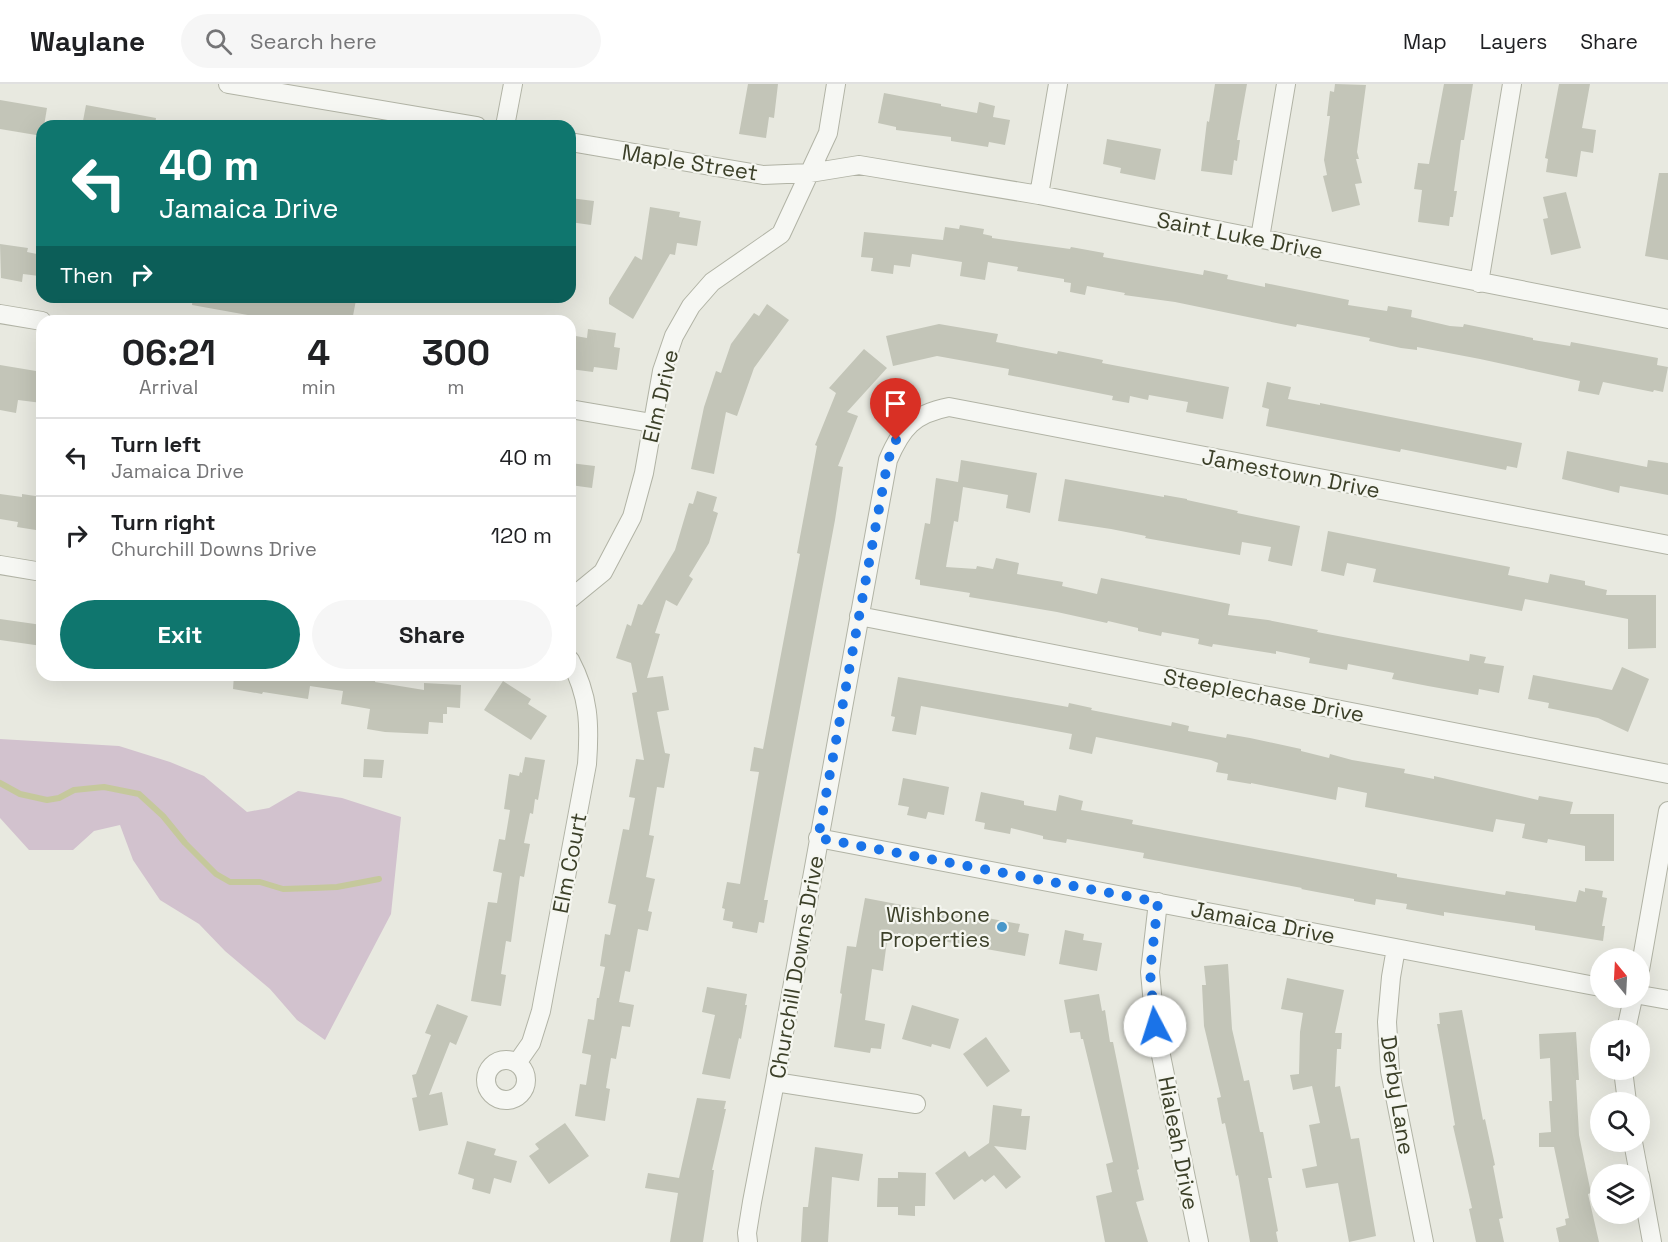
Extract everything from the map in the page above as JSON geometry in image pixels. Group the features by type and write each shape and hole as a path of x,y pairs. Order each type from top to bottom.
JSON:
{"street":[{"path":"228,84 441,120"},
{"path":"506,120 513,84"},
{"name":"Elm Drive","path":"576,594 603,572 632,518 644,473 665,362 674,336 691,306 711,282 781,234 828,133 836,84"},
{"path":"1039,195 1058,84"},
{"path":"1260,238 1286,84"},
{"path":"1479,283 1512,84"},
{"name":"Maple Street","path":"576,143 763,175 810,172"},
{"name":"Saint Luke Drive","path":"810,172 859,165 1039,195 1668,319"},
{"path":"0,314 36,320"},
{"name":"Jamestown Drive","path":"916,419 932,411 950,407 1668,545"},
{"path":"576,410 652,423"},
{"name":"Churchill Downs Drive","path":"748,1242 747,1233 752,1202 776,1082 818,838 888,460 900,434 916,419"},
{"path":"0,565 36,571"},
{"name":"Steeplechase Drive","path":"859,616 1668,774"},
{"name":"Elm Court","path":"517,1063 531,1043 541,1011 587,764 590,730 586,702 576,676"},
{"path":"1644,948 1668,811"},
{"name":"Jamaica Drive","path":"818,838 1590,985"},
{"name":"Hialeah Drive","path":"1158,902 1150,972 1155,1026 1199,1242"},
{"name":"Derby Lane","path":"1396,948 1387,1022 1390,1071 1424,1242"},
{"path":"1650,997 1668,1000"},
{"path":"776,1082 916,1104"},
{"path":"1649,1224 1652,1242"}],"shaded area":[{"path":"0,739 119,746 170,762 204,776 247,812 269,808 298,791 342,798 401,817 391,914 325,1040 297,1020 270,989 225,951 199,924 160,900 133,860 120,825 94,831 73,850 29,850 0,818"}],"building":[{"path":"748,84 778,84 774,118 769,117 766,138 739,134"},
{"path":"1215,84 1247,84 1237,140 1240,140 1237,161 1234,160 1232,175 1201,171 1207,121 1209,122"},
{"path":"1335,84 1366,85 1357,152 1359,159 1356,159 1362,183 1355,184 1360,205 1332,212 1323,176 1327,175 1324,160 1330,116 1327,116 1330,91 1334,92"},
{"path":"1444,84 1473,84 1464,140 1461,140 1454,191 1457,191 1453,217 1450,217 1449,226 1418,222 1422,190 1414,189 1418,163 1429,164"},
{"path":"1559,84 1590,84 1582,128 1596,130 1593,153 1581,151 1577,177 1546,172 1548,159 1545,158"},
{"path":"884,93 977,113 979,102 995,106 993,117 1010,120 1005,145 989,142 988,147 951,141 951,137 896,130 896,127 878,123"},
{"path":"0,100 47,108 45,120 36,120 36,135 0,129"},
{"path":"86,105 156,118 156,120 83,120"},
{"path":"1107,139 1161,149 1155,180 1120,173 1121,168 1103,164"},
{"path":"1659,173 1668,173 1668,260 1645,256"},
{"path":"1566,192 1581,248 1551,255 1543,219 1548,218 1543,197"},
{"path":"576,199 594,201 591,225 576,223"},
{"path":"650,207 680,212 679,217 701,221 697,246 677,243 675,255 670,254 633,319 609,304 609,298 635,256 642,260"},
{"path":"960,225 984,229 983,234 992,236 992,238 1070,249 1071,247 1104,253 1103,257 1203,275 1204,270 1228,275 1227,279 1265,287 1265,283 1349,300 1348,305 1387,311 1388,306 1412,310 1411,317 1450,326 1463,327 1464,324 1533,338 1533,340 1570,346 1571,342 1658,358 1657,365 1668,367 1663,392 1603,382 1599,395 1578,391 1580,381 1480,359 1417,347 1417,350 1401,348 1369,341 1370,338 1297,324 1296,327 1087,286 1085,295 1070,292 1071,283 1064,282 1064,279 1017,271 1018,267 988,262 985,280 960,276 962,262 912,254 910,267 894,265 893,274 871,271 873,258 861,257 864,232 943,240 945,227 959,229"},
{"path":"0,244 28,248 27,252 36,254 36,276 23,274 22,282 1,278"},
{"path":"192,303 355,303 353,315 248,315 192,305"},
{"path":"767,304 789,320 754,368 737,416 726,412 714,474 691,469 704,407 716,371 721,373 731,344 754,313 759,316"},
{"path":"939,324 998,334 996,342 1057,354 1058,351 1103,360 1102,363 1229,387 1223,419 1186,412 1188,402 1149,395 1148,400 1130,396 1129,403 1112,400 1113,396 1008,375 1009,369 937,356 893,366 886,336"},
{"path":"588,329 616,333 614,347 620,348 617,370 594,367 593,372 576,370 576,336 587,338"},
{"path":"864,349 887,368 847,412 858,416 838,466 843,467 835,520 764,900 768,900 764,923 759,922 757,933 732,928 733,922 723,920 725,909 722,908 727,882 740,884 759,772 750,771 754,747 763,749 800,554 797,553 817,446 815,445 836,393 829,388"},
{"path":"0,365 36,371 36,402 18,400 16,413 0,410"},
{"path":"1267,382 1291,387 1288,399 1320,405 1320,403 1522,443 1517,468 1507,466 1506,470 1266,426 1269,409 1262,407"},
{"path":"1567,451 1647,467 1648,460 1668,463 1668,495 1620,486 1619,493 1562,479"},
{"path":"961,460 1037,473 1030,513 1006,508 1008,495 963,487 958,522 954,521 946,567 976,569 977,566 993,569 996,558 1019,563 1017,574 1063,582 1062,586 1097,594 1101,578 1230,604 1228,615 1268,620 1318,630 1317,632 1469,661 1470,654 1486,657 1484,663 1504,666 1499,693 1479,689 1478,695 1428,686 1392,679 1394,673 1348,664 1347,670 1309,663 1310,658 1276,651 1276,654 1213,644 1212,647 1198,644 1199,639 1162,632 1161,636 1108,621 1107,623 969,597 970,593 920,585 920,580 915,579 925,523 930,524 936,478 958,482"},
{"path":"576,464 595,466 592,488 576,486"},
{"path":"1065,479 1187,499 1238,511 1237,513 1300,526 1292,566 1268,561 1271,547 1242,542 1240,555 1145,538 1146,536 1111,529 1058,521"},
{"path":"697,491 717,497 713,511 718,513 709,543 689,576 693,579 677,606 666,600 655,633 660,634 647,678 663,676 669,710 657,712 665,753 670,754 664,788 657,787 649,835 654,836 646,877 655,879 648,911 652,912 648,931 638,929 630,972 625,971 619,1002 634,1005 630,1027 622,1026 616,1059 611,1058 606,1088 610,1089 605,1121 575,1116 580,1084 586,1085 591,1055 582,1053 588,1019 594,1020 605,967 600,966 605,934 610,935 616,905 608,903 623,829 629,830 635,798 629,797 636,759 644,760 632,693 637,692 631,663 616,658 627,624 631,626 638,604 642,605 675,550 689,503 693,504"},
{"path":"0,494 36,496 36,530 17,527 18,522 0,519"},
{"path":"1328,531 1510,567 1508,575 1548,583 1550,574 1585,581 1585,585 1607,590 1606,595 1656,595 1656,648 1628,649 1628,619 1525,599 1522,611 1373,582 1376,569 1347,563 1344,576 1321,571"},
{"path":"0,619 36,624 36,645 0,640"},
{"path":"1622,667 1649,679 1628,732 1598,718 1548,708 1549,703 1528,699 1533,675 1612,690"},
{"path":"898,677 1068,707 1069,703 1092,708 1091,710 1171,726 1172,722 1189,726 1188,731 1226,738 1227,734 1250,738 1301,749 1301,751 1329,758 1330,754 1405,769 1404,773 1434,779 1434,776 1538,800 1539,796 1573,802 1570,814 1614,814 1614,861 1585,861 1585,846 1548,839 1547,843 1522,838 1525,824 1496,819 1493,832 1365,807 1367,793 1338,787 1336,800 1227,780 1228,774 1216,772 1218,763 1211,760 1096,737 1092,754 1069,749 1072,734 921,706 916,735 892,731 895,717 891,716"},
{"path":"234,681 375,681 424,690 424,683 461,685 460,708 447,707 447,714 443,714 443,723 429,722 428,734 367,729 370,709 341,704 343,691 310,686 308,699 233,689"},
{"path":"503,681 531,699 528,704 547,716 531,740 484,710"},
{"path":"525,757 545,760 538,800 535,799 533,814 530,813 524,843 530,844 524,877 520,876 511,942 506,941 501,974 506,975 501,1006 471,1001 488,902 497,903 502,873 493,871 499,839 505,840 510,810 504,809 509,774 519,776 520,772 522,773"},
{"path":"364,759 384,760 382,778 363,777"},
{"path":"903,778 949,787 944,815 928,812 926,819 907,815 909,807 898,805"},
{"path":"981,792 1024,801 1024,805 1056,811 1059,795 1083,801 1081,810 1133,820 1132,824 1397,874 1397,877 1505,895 1506,891 1576,902 1579,890 1585,892 1585,888 1603,891 1602,897 1607,898 1602,926 1605,926 1603,941 1535,930 1535,926 1444,912 1444,916 1406,909 1407,904 1376,899 1375,905 1354,901 1354,899 1302,888 1143,858 1144,853 1067,839 1066,843 1043,839 1043,836 1011,828 1010,834 984,829 985,823 975,821"},
{"path":"865,898 981,920 982,917 1020,924 1018,932 1029,934 1025,956 898,933 897,942 887,941 883,971 872,969 865,1020 885,1024 881,1049 871,1048 870,1053 834,1047 847,946 856,947"},
{"path":"1065,930 1084,934 1083,940 1102,943 1097,971 1059,964"},
{"path":"1228,964 1232,1029 1244,1081 1249,1080 1260,1132 1263,1132 1272,1178 1268,1178 1278,1242 1250,1242 1238,1175 1236,1176 1225,1123 1222,1124 1217,1098 1221,1097 1204,1026 1202,985 1206,985 1204,966"},
{"path":"1287,978 1344,990 1335,1033 1342,1033 1341,1049 1337,1049 1335,1087 1340,1086 1351,1139 1359,1138 1376,1236 1349,1242 1338,1183 1306,1188 1302,1169 1317,1166 1309,1125 1320,1123 1312,1086 1293,1090 1290,1075 1299,1074 1303,1013 1281,1009"},
{"path":"707,987 747,994 741,1039 739,1038 730,1079 702,1074 715,1015 702,1012"},
{"path":"1099,994 1102,1011 1105,1010 1110,1042 1113,1042 1139,1169 1137,1170 1144,1200 1136,1202 1148,1242 1105,1242 1096,1196 1112,1192 1106,1164 1113,1162 1083,1039 1081,1039 1080,1032 1070,1033 1064,1000"},
{"path":"437,1004 468,1016 456,1045 450,1042 429,1095 442,1092 448,1125 419,1131 412,1098 417,1097 412,1075 416,1074 431,1035 425,1033"},
{"path":"912,1005 959,1019 950,1049 932,1044 931,1047 902,1039"},
{"path":"1462,1010 1483,1120 1485,1119 1495,1165 1493,1166 1503,1218 1499,1219 1504,1242 1476,1242 1469,1209 1472,1208 1453,1126 1455,1125 1437,1024 1440,1024 1439,1013"},
{"path":"1576,1032 1579,1135 1590,1188 1588,1194 1590,1224 1595,1224 1599,1242 1559,1242 1556,1228 1566,1225 1565,1219 1569,1218 1554,1147 1539,1147 1539,1133 1551,1132 1549,1101 1552,1101 1550,1058 1540,1059 1539,1034"},
{"path":"986,1037 1010,1071 987,1087 963,1054"},
{"path":"697,1098 726,1101 712,1170 714,1170 703,1242 670,1242 678,1193 645,1188 648,1173 679,1178"},
{"path":"993,1105 1022,1109 1021,1116 1030,1116 1026,1150 994,1146 1021,1177 1006,1189 994,1175 985,1182 982,1179 954,1200 935,1173 965,1151 969,1157 989,1143"},
{"path":"565,1123 589,1156 549,1184 529,1156 539,1149 535,1144"},
{"path":"467,1141 496,1149 494,1155 517,1161 511,1183 494,1178 490,1194 472,1189 474,1179 458,1174"},
{"path":"815,1147 863,1154 859,1181 832,1177 828,1242 801,1242 803,1207 808,1207"},
{"path":"898,1172 926,1173 925,1206 915,1206 915,1216 898,1215 898,1207 877,1207 878,1178 898,1178"}],"waterway":[{"path":"0,783 20,794 47,800 59,798 74,790 104,787 139,794 163,816 185,843 216,874 230,882 260,882 283,889 337,887 379,879"}],"place":[{"name":"Wishbone Properties","path":"1002,927"}],"route":[{"path":"896,440 888,460 818,838 839,840 1158,902 1150,972 1155,1026"}]}
